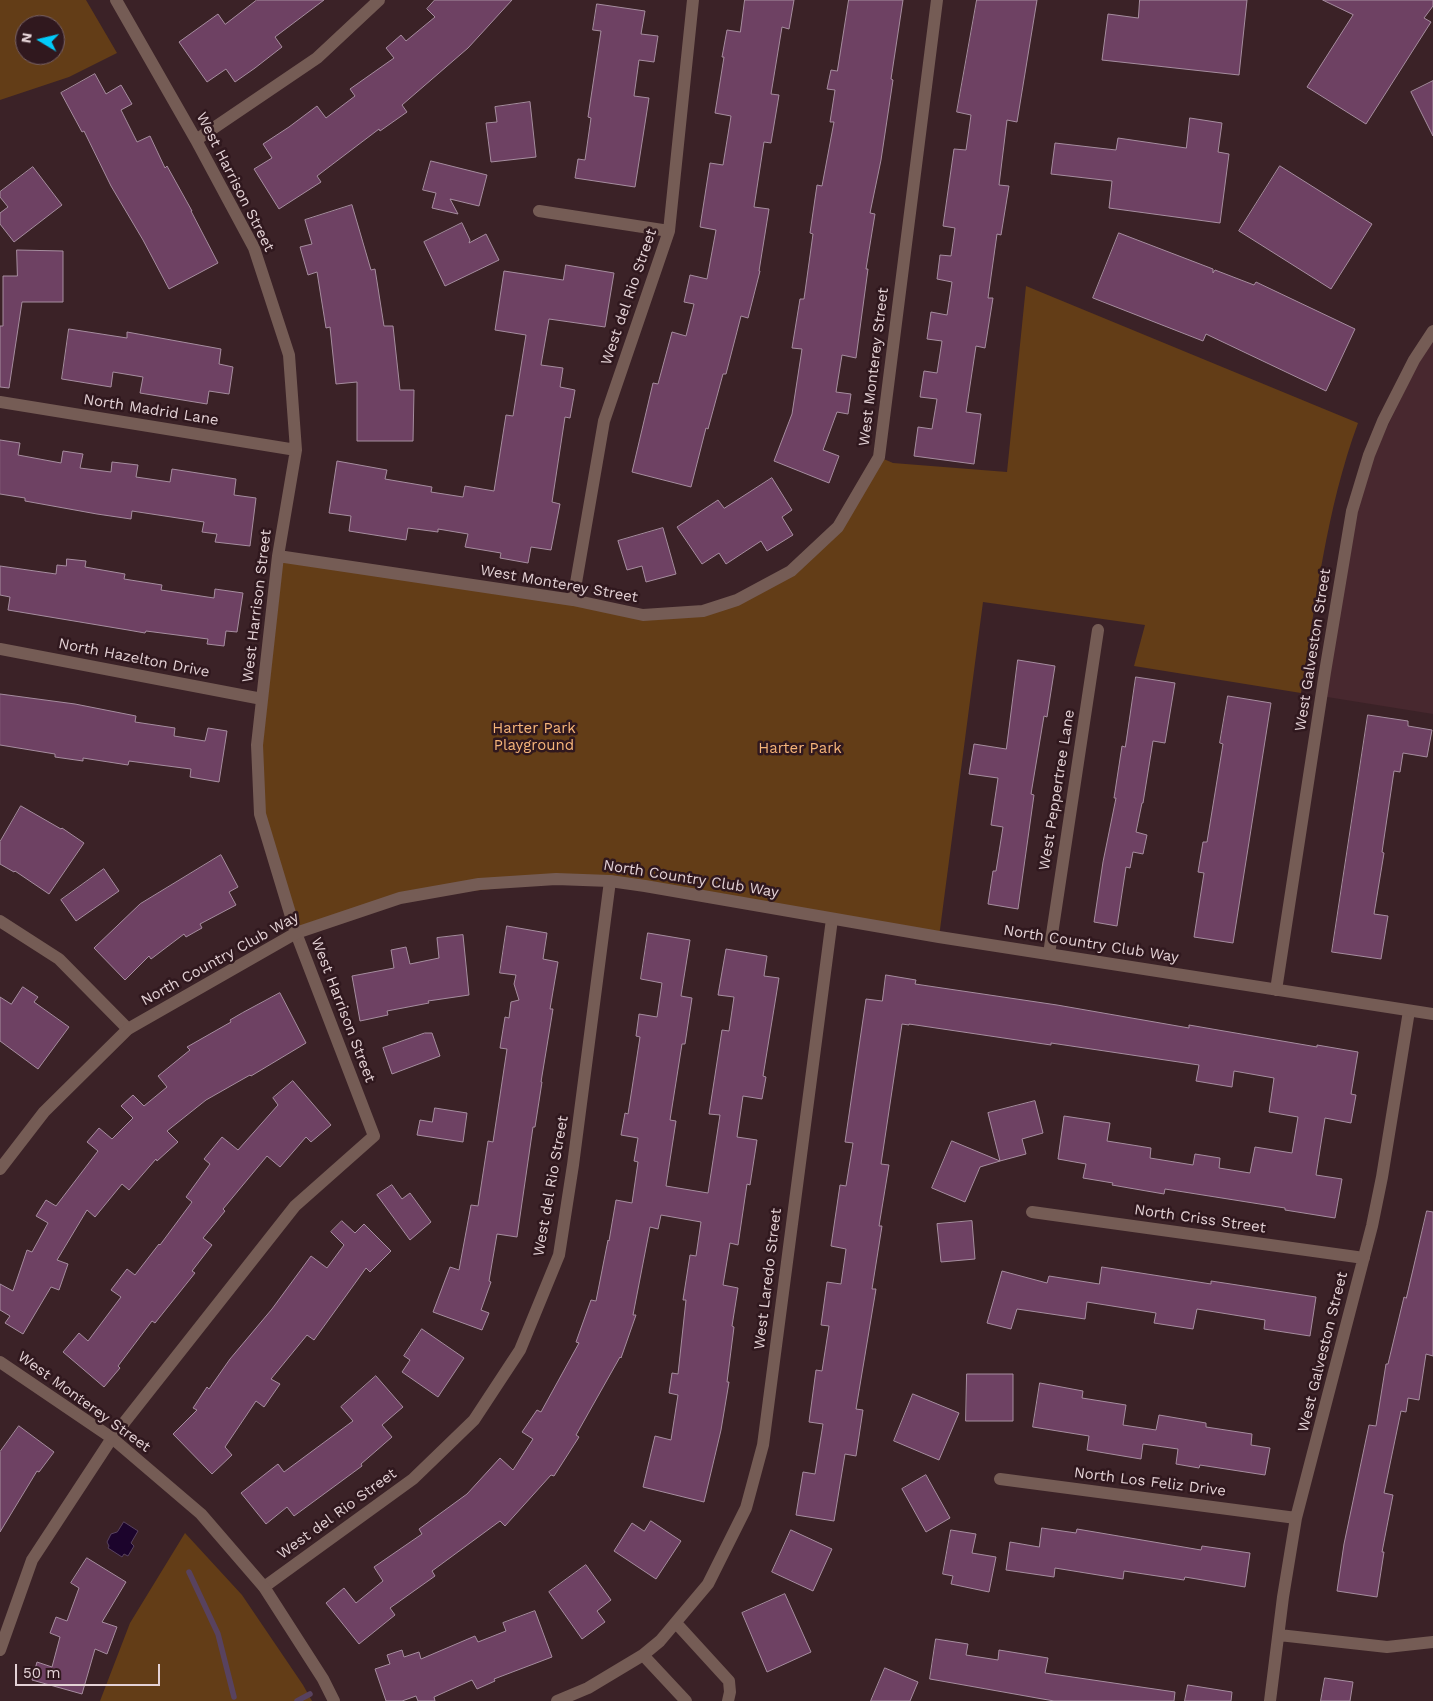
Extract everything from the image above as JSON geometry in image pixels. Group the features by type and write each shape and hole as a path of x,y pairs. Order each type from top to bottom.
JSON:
{"street":[{"name":"West Harrison Street","path":"0,1650 32,1560 112,1438 294,1206 374,1136 296,933 260,814 257,745 278,556 296,450 289,355 254,248 196,140 116,0"},
{"path":"196,140 317,58 378,0"},
{"name":"West del Rio Street","path":"573,600 604,421 669,232 693,0"},
{"name":"West Monterey Street","path":"278,556 573,600 643,615 703,611 737,600 791,571 838,527 879,457 936,0"},
{"path":"539,211 669,232"},
{"name":"West Galveston Street","path":"1276,990 1352,511 1369,455 1383,421 1414,360 1433,331"},
{"name":"North Madrid Lane","path":"0,402 296,450"},
{"name":"West Peppertree Lane","path":"1049,954 1098,630"},
{"name":"North Hazelton Drive","path":"0,649 262,699"},
{"name":"North Country Club Way","path":"0,1169 44,1112 128,1029 296,933 400,898 479,884 556,879 610,881 832,919 1433,1014"},
{"name":"West del Rio Street","path":"264,1587 413,1479 474,1420 520,1350 559,1255 610,881"},
{"name":"West Laredo Street","path":"557,1701 588,1688 643,1655 660,1641 708,1584 746,1508 763,1445 832,919"},
{"path":"0,921 60,959 128,1029"},
{"name":"West Galveston Street","path":"1270,1701 1283,1597 1296,1518 1364,1258 1382,1177 1409,1010"},
{"name":"North Criss Street","path":"1032,1212 1364,1258"},
{"name":"West Monterey Street","path":"0,1362 112,1438 201,1514 264,1587 323,1679 334,1701"},
{"name":"North Los Feliz Drive","path":"1000,1479 1296,1518"},
{"path":"676,1623 729,1681 730,1692 728,1701"},
{"path":"1279,1635 1387,1647 1433,1642"},
{"path":"643,1655 686,1701"}],"shaded area":[{"path":"1433,331 1433,714 1321,696 1361,482"},
{"path":"124,1522 138,1531 131,1543 134,1546 128,1556 124,1554 122,1557 108,1548 107,1542 111,1534 117,1532"}],"green space":[{"path":"0,0 86,0 117,53 69,77 0,100"},
{"name":"Harter Park","path":"1026,286 1358,423 1338,489 1323,556 1301,693 1134,666 1145,625 983,602 939,937 583,880 400,898 296,933 260,814 257,745 278,556 643,615 703,611 791,571 838,527 879,457 893,463 1007,472"},
{"path":"185,1533 242,1595 312,1701 100,1701 130,1623"}],"building":[{"path":"257,0 324,0 275,37 282,47 255,68 235,82 226,69 207,82 179,42 218,14 225,24"},
{"path":"435,0 512,0 468,48 402,105 407,112 380,131 379,129 317,176 321,182 279,209 254,169 272,158 263,144 317,106 326,118 355,96 350,89 394,58 386,48 401,35 406,41 435,17 427,9"},
{"path":"745,0 794,0 789,29 782,27 771,94 779,95 771,143 764,142 754,207 769,209 760,271 748,318 741,316 726,374 723,374 708,429 706,428 691,487 632,472 653,383 658,384 672,332 686,336 694,304 684,302 690,275 707,279 716,230 700,227 710,163 723,165 731,116 715,113 724,57 722,57 727,30 740,32"},
{"path":"849,0 903,0 881,160 870,213 875,214 866,269 868,269 856,358 842,355 836,392 851,394 848,414 837,412 823,450 839,456 829,483 774,461 792,414 802,349 792,348 800,299 804,299 813,234 810,233 817,185 822,186 834,122 830,122 835,90 827,89 831,70 837,71"},
{"path":"977,0 1037,0 1017,122 1007,120 999,185 1009,186 1001,235 997,234 988,298 993,298 985,348 976,346 966,412 981,414 974,464 914,456 918,427 932,429 937,399 920,397 924,371 937,373 942,341 927,339 931,312 947,315 952,282 937,279 940,255 951,256 955,228 943,226 954,149 966,150 971,115 957,112"},
{"path":"1140,0 1247,0 1239,75 1102,60 1108,14 1138,18"},
{"path":"1323,0 1433,0 1433,6 1424,18 1431,22 1366,124 1307,87 1353,15"},
{"path":"597,4 645,11 641,34 658,36 654,62 639,60 634,96 649,98 635,187 575,178 578,159 585,160 591,118 588,117 601,31 593,30"},
{"path":"95,74 106,94 121,85 132,104 121,110 137,142 150,136 165,168 167,166 218,263 169,289 111,186 84,131 82,132 61,93"},
{"path":"1433,81 1433,136 1411,92"},
{"path":"530,102 536,157 491,162 486,123 497,122 495,107"},
{"path":"1190,118 1222,123 1218,152 1229,154 1220,223 1109,208 1112,181 1051,174 1055,143 1116,150 1118,138 1186,148"},
{"path":"431,161 487,175 479,206 450,199 458,214 432,208 436,193 423,190"},
{"path":"1280,166 1372,224 1331,289 1239,231"},
{"path":"33,167 62,205 14,242 0,224 0,213 8,207 0,197 0,192"},
{"path":"352,205 371,270 375,269 384,326 393,326 400,390 414,390 413,441 357,441 357,382 336,384 330,327 326,328 317,272 308,275 300,247 312,244 305,220"},
{"path":"462,223 470,240 469,243 486,234 499,260 445,286 424,242"},
{"path":"1119,233 1213,269 1213,273 1215,270 1254,285 1256,282 1355,329 1326,391 1206,334 1203,341 1093,298"},
{"path":"17,250 63,251 63,302 22,302 9,388 0,387 0,326 3,326 3,276 17,276"},
{"path":"566,265 614,273 605,327 549,319 541,365 563,368 560,387 575,390 570,418 565,417 552,502 560,504 551,550 531,547 528,563 500,558 501,553 465,547 468,534 438,529 438,532 408,528 406,540 349,531 351,516 329,513 337,461 387,470 385,479 432,487 431,492 463,497 465,486 494,491 506,415 513,416 526,335 495,330 504,271 563,280"},
{"path":"69,329 127,338 127,332 221,349 219,364 233,367 229,394 209,391 207,404 140,393 143,377 113,372 111,387 62,379"},
{"path":"0,440 20,443 18,455 61,463 63,451 83,454 80,468 111,472 112,462 138,465 136,477 170,482 172,469 236,479 234,495 256,498 250,546 215,542 217,534 202,532 204,522 132,511 131,519 25,501 25,498 0,494"},
{"path":"772,478 792,510 782,517 793,535 767,551 761,541 726,564 719,553 702,564 677,527 718,500 724,508"},
{"path":"663,528 676,574 646,582 642,566 627,570 618,541"},
{"path":"67,559 86,561 85,567 125,574 124,579 162,585 161,590 214,598 215,589 243,593 237,632 226,631 224,646 207,644 208,639 146,631 145,633 8,610 10,597 0,595 0,566 56,574 57,565 66,566"},
{"path":"1018,660 1055,666 1047,717 1044,716 1031,794 1034,795 1018,909 988,904 993,871 996,871 1003,827 991,825 998,778 969,774 974,744 1006,749"},
{"path":"1136,677 1175,683 1165,743 1153,741 1143,803 1136,832 1147,835 1143,854 1133,852 1130,868 1126,867 1117,926 1094,922 1103,862 1116,798 1114,798 1122,746 1125,747"},
{"path":"0,694 75,704 136,716 135,722 175,728 174,736 205,741 208,728 227,731 219,782 190,777 191,769 129,761 128,765 83,758 83,761 55,757 55,754 0,745"},
{"path":"1228,696 1271,703 1233,943 1194,937 1204,873 1198,872 1203,842 1207,842 1223,744 1220,743"},
{"path":"1368,715 1408,721 1408,726 1432,730 1427,757 1403,753 1400,772 1394,771 1374,914 1388,916 1381,959 1332,952"},
{"path":"21,806 62,828 84,843 49,894 15,871 0,864 0,842"},
{"path":"221,855 238,887 229,892 236,905 200,924 202,928 186,937 184,934 151,959 149,956 125,980 94,948 140,904"},
{"path":"104,869 119,891 76,921 61,900"},
{"path":"507,926 547,933 543,959 558,962 550,1009 553,1009 517,1237 497,1234 489,1281 491,1282 481,1310 489,1313 482,1330 433,1312 450,1267 459,1270 471,1205 478,1206 488,1141 493,1142 507,1049 500,1048 505,1017 509,1018 511,1002 519,1000 514,984 516,975 500,973"},
{"path":"648,933 690,940 681,996 692,998 685,1044 682,1044 670,1120 676,1121 666,1186 708,1193 720,1115 709,1114 722,1030 729,1031 734,997 718,995 726,949 767,956 764,976 779,978 763,1076 766,1077 762,1099 743,1096 737,1137 757,1140 750,1185 747,1184 738,1245 730,1243 723,1285 738,1288 732,1326 734,1327 727,1382 729,1382 721,1430 704,1502 643,1487 655,1436 671,1440 678,1395 669,1393 672,1373 678,1374 686,1300 683,1300 690,1255 696,1256 701,1222 661,1215 658,1229 650,1227 633,1315 636,1315 621,1358 576,1435 579,1437 554,1476 551,1475 505,1526 500,1521 432,1571 435,1576 390,1608 395,1615 359,1644 326,1603 344,1588 356,1603 383,1581 374,1567 422,1534 419,1529 467,1494 500,1458 513,1470 533,1439 522,1432 537,1410 541,1412 579,1343 576,1342 591,1300 596,1301 616,1200 632,1203 638,1162 634,1161 638,1138 621,1135 625,1113 628,1114 640,1037 636,1036 639,1014 657,1017 662,983 641,979"},
{"path":"463,935 469,995 428,1001 429,1003 387,1011 388,1015 360,1021 352,976 394,968 391,950 406,947 410,964 439,958 437,938"},
{"path":"886,975 916,980 915,984 1057,1005 1189,1028 1189,1025 1317,1047 1317,1045 1358,1052 1351,1094 1356,1095 1351,1123 1325,1118 1316,1175 1342,1179 1335,1218 1165,1189 1164,1194 1083,1178 1086,1164 1058,1159 1064,1116 1110,1123 1107,1141 1151,1148 1150,1158 1193,1165 1195,1154 1220,1158 1219,1168 1250,1173 1255,1147 1292,1153 1298,1117 1269,1112 1274,1078 1234,1071 1232,1087 1196,1081 1199,1065 1051,1043 1051,1045 902,1024 881,1164 889,1165 879,1226 882,1226 872,1289 876,1289 856,1409 863,1410 856,1456 845,1454 834,1521 796,1515 803,1472 815,1474 823,1424 809,1422 816,1370 822,1371 829,1326 821,1325 827,1282 841,1284 846,1249 831,1246 840,1185 846,1186 853,1143 845,1142 866,999 882,1001"},
{"path":"23,987 38,997 34,1002 69,1027 38,1069 0,1041 0,997 11,1004"},
{"path":"280,993 306,1043 206,1100 167,1131 178,1142 157,1161 156,1159 129,1190 122,1184 95,1217 87,1210 57,1260 68,1264 59,1290 51,1287 23,1334 5,1323 10,1316 0,1310 0,1284 13,1291 27,1250 32,1252 48,1223 36,1216 46,1200 56,1206 98,1151 87,1142 99,1128 112,1139 133,1118 121,1106 133,1095 144,1106 167,1087 158,1076 190,1050 187,1047 231,1022 230,1020 242,1013"},
{"path":"425,1033 432,1033 440,1056 392,1074 383,1048"},
{"path":"293,1081 331,1125 311,1142 306,1137 280,1167 267,1156 223,1209 225,1211 203,1238 212,1245 192,1271 195,1273 155,1323 152,1321 118,1366 120,1368 104,1387 63,1352 79,1333 88,1341 121,1297 111,1290 127,1269 135,1275 192,1202 186,1197 210,1164 204,1159 222,1137 238,1150 278,1105 273,1098"},
{"path":"1035,1101 1043,1133 1022,1139 1026,1154 1000,1161 988,1113"},
{"path":"435,1108 467,1113 463,1142 417,1135 420,1120 432,1122"},
{"path":"952,1141 1000,1161 980,1167 965,1202 932,1188"},
{"path":"392,1185 402,1199 410,1193 431,1222 410,1240 377,1195"},
{"path":"1427,1211 1433,1212 1433,1356 1426,1354 1419,1400 1408,1398 1406,1412 1401,1411 1384,1493 1393,1495 1382,1552 1384,1552 1377,1597 1337,1591 1344,1544 1369,1425 1376,1426 1386,1364 1388,1364 1404,1297 1406,1298"},
{"path":"342,1221 355,1233 364,1224 391,1251 370,1272 366,1268 314,1340 307,1335 271,1379 280,1384 264,1407 256,1401 225,1447 232,1455 212,1474 173,1434 197,1410 193,1408 207,1387 209,1389 230,1359 272,1309 311,1256 327,1268 344,1245 331,1232"},
{"path":"972,1221 975,1259 941,1262 937,1224"},
{"path":"1102,1267 1211,1284 1211,1281 1316,1297 1310,1336 1264,1329 1265,1320 1197,1309 1193,1329 1154,1323 1156,1313 1087,1302 1085,1319 1017,1309 1011,1329 987,1323 1002,1271 1047,1283 1049,1276 1099,1284"},
{"path":"422,1329 464,1358 438,1397 402,1372 410,1360 404,1356"},
{"path":"967,1374 1013,1374 1013,1421 966,1421"},
{"path":"376,1376 403,1407 382,1425 392,1437 361,1464 362,1466 294,1516 287,1507 266,1524 241,1493 278,1464 284,1472 353,1421 341,1407"},
{"path":"1040,1383 1083,1391 1082,1398 1126,1405 1123,1425 1156,1430 1159,1415 1206,1423 1206,1427 1252,1434 1251,1445 1270,1448 1265,1475 1200,1465 1199,1468 1176,1464 1178,1449 1143,1444 1141,1459 1087,1450 1089,1436 1033,1427"},
{"path":"913,1394 959,1413 939,1460 894,1441"},
{"path":"19,1426 54,1452 39,1472 37,1471 0,1532 0,1452"},
{"path":"926,1475 950,1518 926,1532 902,1489"},
{"path":"651,1521 681,1541 656,1579 614,1551 632,1523 644,1531"},
{"path":"1042,1528 1076,1533 1077,1529 1201,1550 1202,1546 1250,1553 1245,1587 1185,1577 1184,1580 1124,1571 1123,1579 1055,1568 1054,1577 1006,1570 1010,1542 1039,1547"},
{"path":"791,1530 832,1549 813,1591 772,1572"},
{"path":"951,1530 976,1534 972,1553 996,1557 989,1592 951,1584 953,1576 943,1574"},
{"path":"87,1558 126,1582 102,1622 117,1627 107,1654 95,1649 82,1694 32,1680 37,1662 52,1667 60,1637 50,1633 56,1617 67,1621 79,1588 71,1583"},
{"path":"586,1565 611,1600 597,1611 605,1622 582,1639 549,1592"},
{"path":"785,1594 811,1652 767,1672 742,1613"},
{"path":"535,1611 552,1657 494,1679 495,1681 477,1689 472,1680 434,1697 435,1701 418,1701 416,1696 402,1701 386,1701 375,1669 390,1664 387,1655 402,1650 404,1657 419,1652 421,1659 475,1636 478,1642 506,1631 503,1623"},
{"path":"936,1639 968,1644 966,1655 998,1660 999,1650 1048,1658 1045,1673 1175,1692 1174,1701 1054,1701 930,1679"},
{"path":"885,1668 918,1682 910,1701 871,1701"},
{"path":"1325,1678 1353,1682 1350,1701 1321,1701"},
{"path":"1188,1685 1232,1692 1231,1701 1185,1701"}],"waterway":[{"path":"189,1572 218,1634 234,1697"},
{"path":"297,1701 310,1694"}],"park label":[{"name":"Harter Park Playground","path":"534,738"}]}
